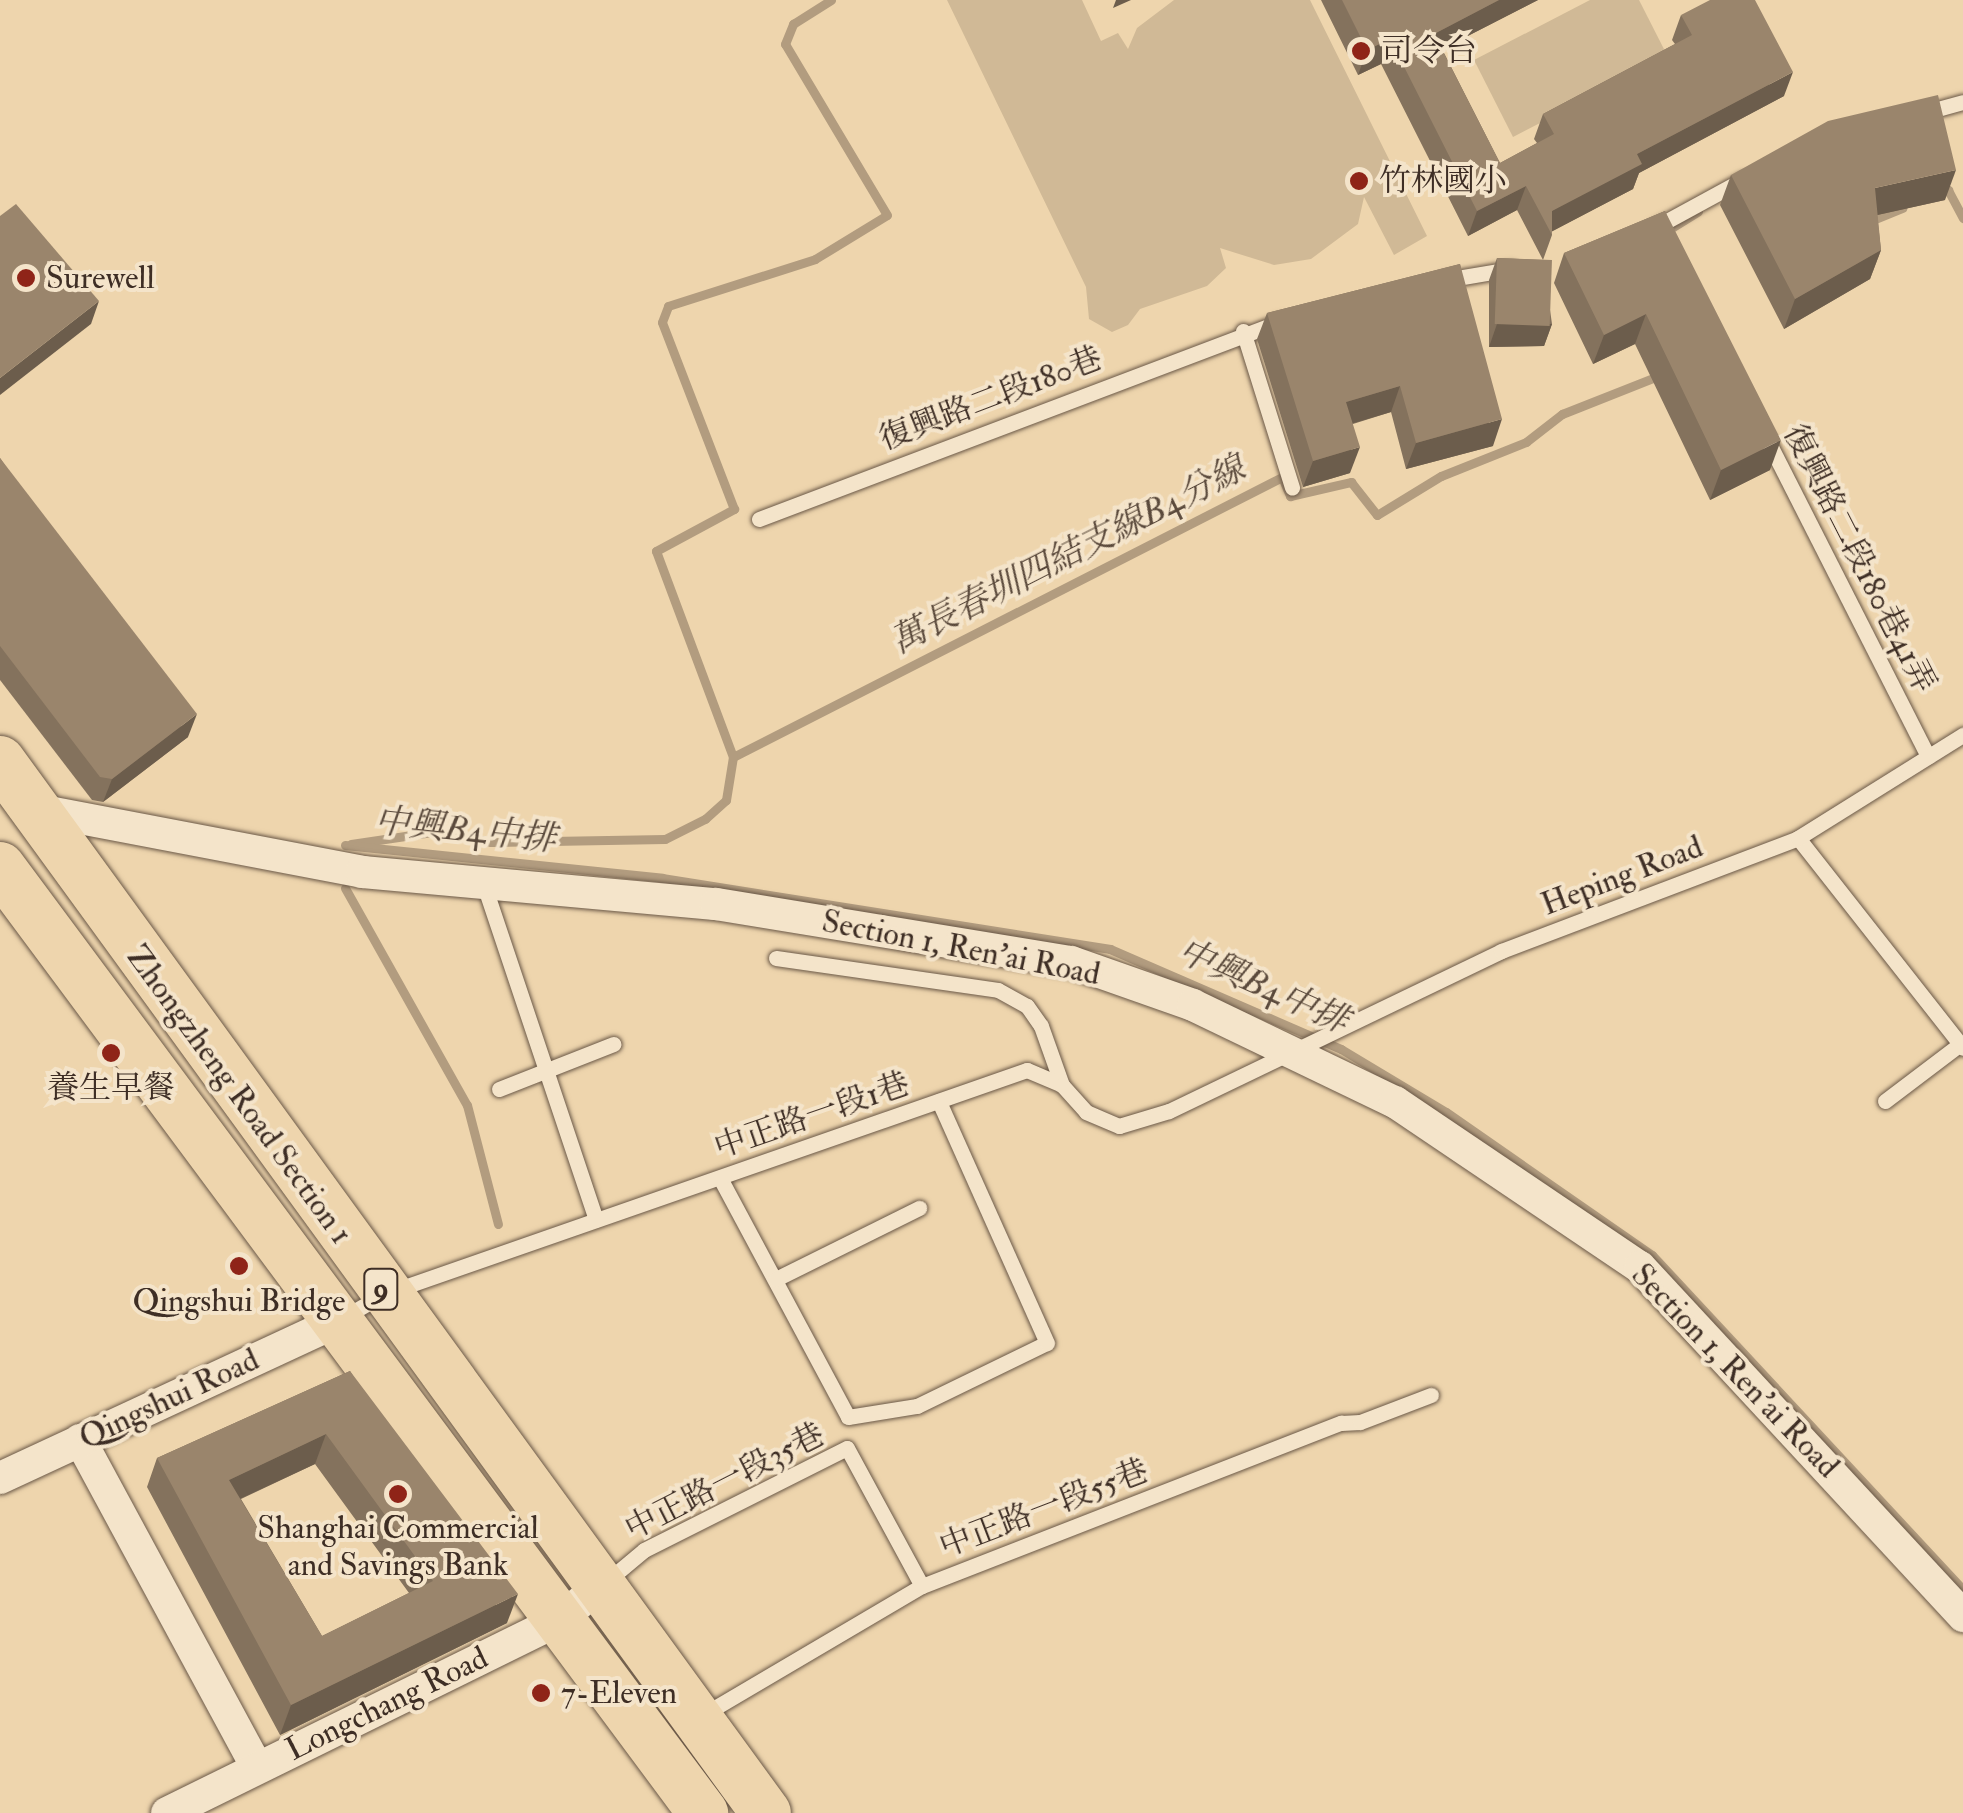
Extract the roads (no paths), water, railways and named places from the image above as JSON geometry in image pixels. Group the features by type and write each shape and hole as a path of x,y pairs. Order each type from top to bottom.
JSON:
{"main road":[{"name":"Zhongzheng Road Section 1","path":"0,761 384,1294 766,1813"},
{"name":"Zhongzheng Road Section 1","path":"0,866 703,1813"}],"street":[{"name":"Section 1, Ren'ai Road","path":"38,810 362,872 482,878 716,904 1071,962 1193,1005 1395,1102 1640,1267 1963,1616"},
{"name":"Qingshui Road","path":"0,1478 338,1321"},
{"path":"80,1440 257,1767"},
{"name":"Longchang Road","path":"168,1813 559,1620 600,1586"}],"lane":[{"path":"1906,117 1963,102"},
{"path":"1642,234 1762,169"},
{"path":"1659,226 1668,244"},
{"path":"1435,282 1492,268 1523,270"},
{"name":"復興路二段180巷","path":"759,520 1243,331 1300,316"},
{"path":"1243,331 1292,487"},
{"name":"復興路二段180巷41弄","path":"1758,420 1928,756"},
{"name":"Heping Road","path":"1292,1054 1501,950 1798,838 1963,735"},
{"path":"1798,838 1962,1046 1885,1101"},
{"path":"482,878 596,1220"},
{"path":"776,958 998,990 1027,1006 1041,1026 1062,1086"},
{"path":"498,1088 613,1044"},
{"name":"中正路一段1巷","path":"338,1321 384,1294 1028,1070 1062,1086 1086,1112 1120,1126 1169,1112 1292,1054"},
{"path":"720,1178 848,1417 917,1406 1048,1343 939,1101"},
{"path":"776,1279 919,1208"},
{"name":"中正路一段55巷","path":"697,1719 922,1586 1341,1423 1360,1422 1431,1395"},
{"name":"中正路一段35巷","path":"600,1586 644,1550 847,1448 922,1586"}],"waterway":[{"path":"351,844 432,832 491,842 665,839 705,819 726,800 733,757 656,551 734,509 662,322 668,306 815,259 887,215 785,44 793,24 831,0"},
{"name":"萬長春圳四結支線B4分線","path":"1940,193 1948,190 1963,218"},
{"name":"萬長春圳四結支線B4分線","path":"1870,221 1902,208"},
{"name":"萬長春圳四結支線B4分線","path":"1665,232 1698,211"},
{"name":"萬長春圳四結支線B4分線","path":"733,757 1282,477 1290,496 1351,482 1377,515 1441,476 1526,442 1562,414 1658,376"},
{"name":"中興B4中排","path":"345,845 662,878 1110,949 1341,1049 1446,1112 1652,1255 1963,1590"},
{"path":"345,888 467,1105 498,1224"}],"place":[{"name":"司令台","path":"1361,51"},
{"name":"竹林國小","path":"1359,181"},
{"name":"Surewell","path":"26,278"},
{"name":"養生早餐","path":"111,1053"},
{"name":"Qingshui Bridge","path":"239,1266"},
{"name":"Shanghai Commercial and Savings Bank","path":"398,1494"},
{"name":"7-Eleven","path":"541,1693"}]}
